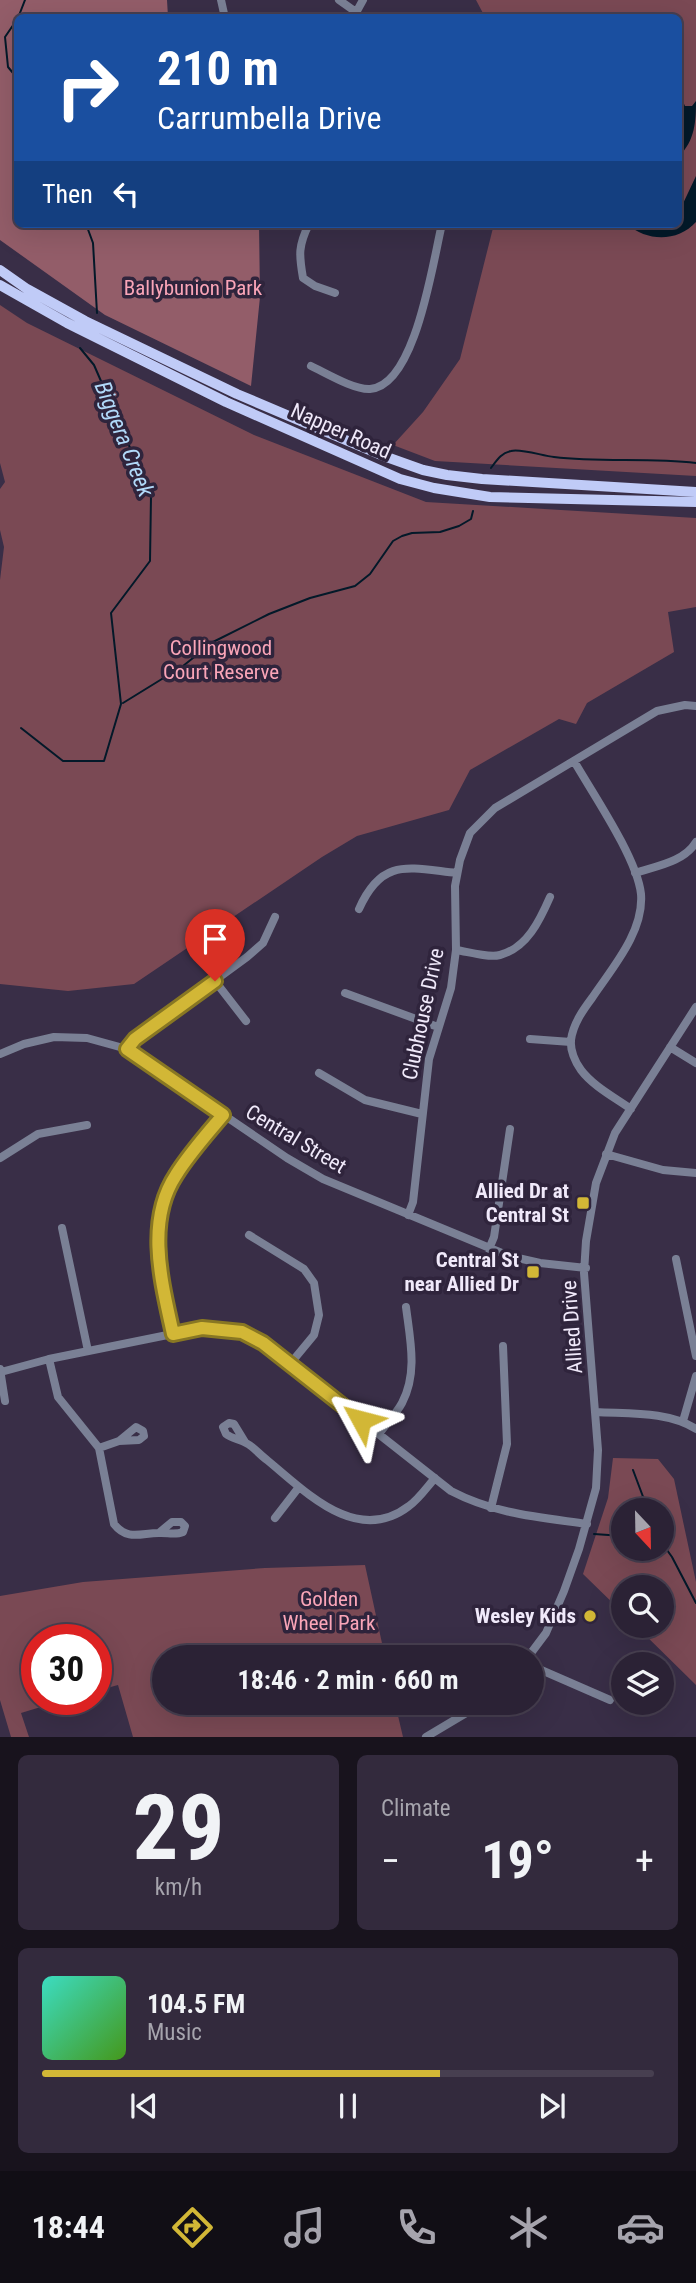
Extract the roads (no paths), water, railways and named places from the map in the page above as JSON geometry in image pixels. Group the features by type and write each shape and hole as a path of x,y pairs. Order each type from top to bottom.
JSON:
{"main road":[{"name":"Napper Road","path":"0,271 67,312 237,394 422,470 482,480 696,492"},
{"name":"Napper Road","path":"0,285 85,332 239,408 401,479 434,488 491,497 696,502"}],"street":[{"path":"339,0 354,14"},
{"path":"307,228 301,241 303,278 315,286 335,293"},
{"path":"311,366 354,386 370,389 385,384 400,368 417,334 441,228"},
{"name":"Clubhouse Drive","path":"408,1215 413,1202 429,1059 451,988 456,950 454,886 470,833 495,808 657,711 685,705 696,706"},
{"path":"574,761 633,864 641,894 632,937 578,1019 571,1042 574,1057 583,1073 631,1109"},
{"path":"635,873 678,858 690,851 696,842"},
{"path":"359,909 375,880 393,870 421,869 457,873"},
{"path":"456,950 498,955 514,949 538,922 550,897"},
{"path":"127,1049 135,1039 263,943 275,917"},
{"path":"215,981 246,1021"},
{"path":"345,993 438,1027"},
{"name":"Allied Drive","path":"536,1645 552,1621 587,1524 596,1488 596,1412 584,1273 590,1213 606,1154 615,1133 696,1007"},
{"name":"Central Street","path":"0,1055 24,1044 54,1037 87,1038 127,1049 314,1174 489,1249 523,1260 586,1268"},
{"path":"530,1039 571,1042"},
{"path":"670,1047 696,1063"},
{"path":"319,1073 365,1100 422,1114"},
{"path":"173,1334 159,1269 160,1217 175,1176 223,1115"},
{"path":"0,1158 38,1134 87,1125"},
{"path":"489,1249 494,1237 510,1129"},
{"path":"606,1154 663,1170 696,1173"},
{"path":"62,1228 88,1351"},
{"path":"249,1235 304,1269 314,1283 319,1315 314,1335 290,1364"},
{"path":"676,1259 696,1356"},
{"path":"379,1434 401,1404 411,1381 412,1361 406,1307"},
{"path":"5,1401 0,1370 202,1328 242,1332 263,1343 463,1497 491,1508 587,1524"},
{"path":"491,1508 507,1444 503,1346"},
{"path":"49,1359 58,1397 99,1448 114,1524 123,1533 135,1536 160,1532"},
{"path":"683,1420 696,1376"},
{"path":"596,1412 683,1420 696,1429"},
{"path":"99,1448 119,1441"},
{"path":"245,1442 299,1487 331,1510 351,1519 371,1522 393,1516 410,1506 435,1478"},
{"path":"275,1518 299,1487"},
{"path":"544,1671 610,1700"},
{"path":"426,1737 463,1715"}],"water":[{"path":"682,100 685,106 692,106 696,101 695,123 682,152"},
{"path":"696,176 696,222 689,229 672,236 653,237 632,228 682,228 682,206"}],"waterway":[{"name":"Biggera Creek","path":"20,14 25,0"},
{"name":"Biggera Creek","path":"14,24 5,37 8,67 14,74"},
{"name":"Biggera Creek","path":"87,228 93,243 97,313"},
{"name":"Biggera Creek","path":"21,728 63,761 104,761 121,704 111,613 150,561 151,496 94,365 80,348"},
{"path":"491,468 502,455 515,450 572,459 696,463"},
{"path":"123,703 183,666 213,642 269,614 310,598 355,586 370,574 393,541 402,536 440,532 459,526 471,519 473,511"},
{"path":"633,1470 644,1498"},
{"path":"594,1534 611,1535"},
{"path":"674,1561 696,1603"}],"place":[{"name":"Allied Dr at Central St","path":"583,1203"},
{"name":"Central St near Allied Dr","path":"533,1272"},
{"name":"Wesley Kids","path":"590,1616"}],"park label":[{"name":"Ballybunion Park","path":"193,288"},
{"name":"Collingwood Court Reserve","path":"221,660"},
{"name":"Golden Wheel Park","path":"329,1611"}]}
